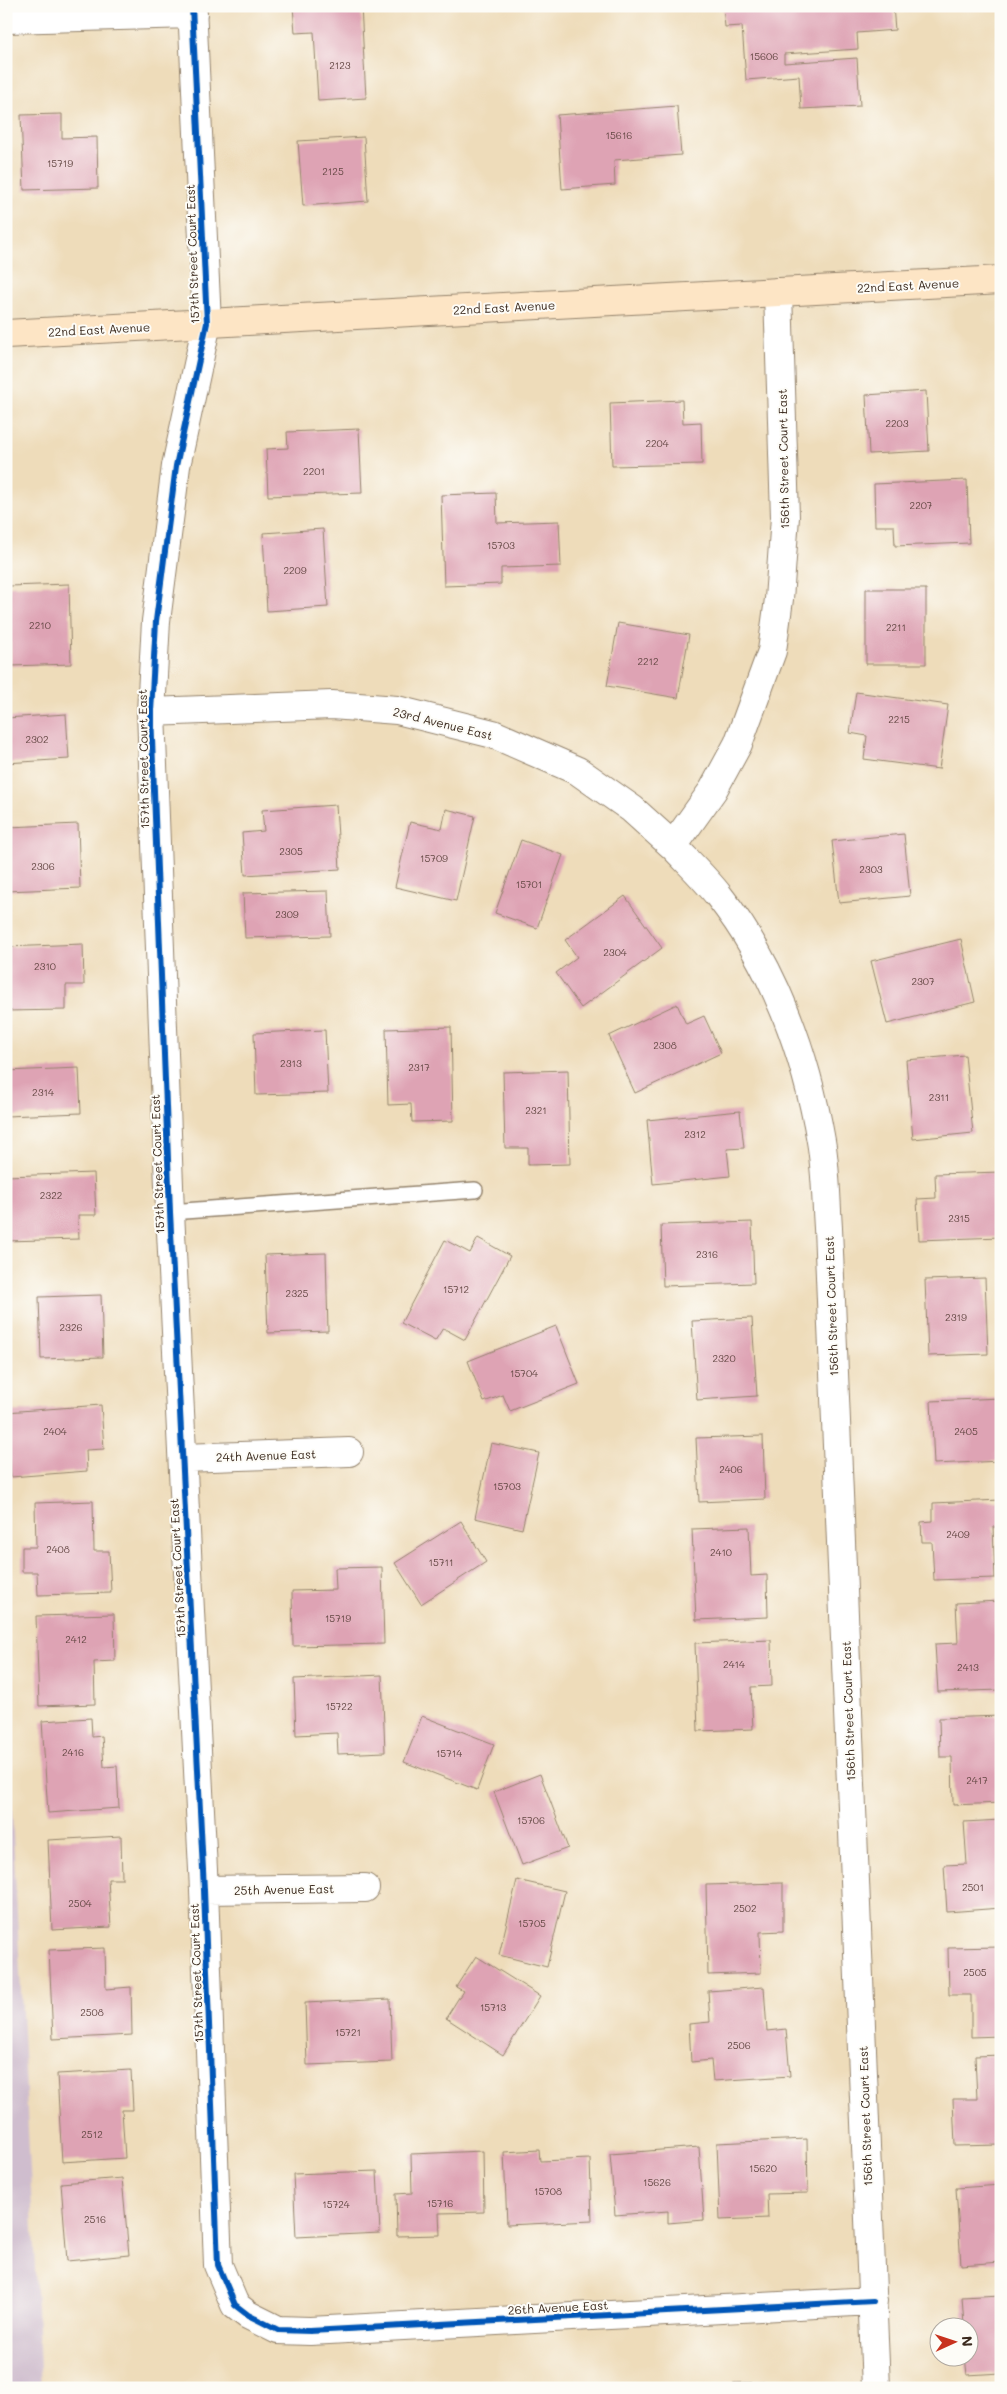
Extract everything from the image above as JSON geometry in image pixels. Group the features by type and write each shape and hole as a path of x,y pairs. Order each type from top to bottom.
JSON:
{"street":[{"path":"6,18 192,10"},
{"name":"157th Street Court East","path":"192,10 207,323 176,466 156,621 151,712 170,1212 204,1890 218,2265 235,2305 248,2315"},
{"name":"22nd East Avenue","path":"6,334 1001,280"},
{"name":"156th Street Court East","path":"778,292 785,517 779,599 772,651 738,744 713,790 673,846 719,896 759,956 781,1004 808,1076 822,1143 828,1228 876,2388"},
{"name":"23rd Avenue East","path":"151,712 332,705 397,710 493,734 578,771 632,809 673,846"},
{"name":"24th Avenue East","path":"183,1458 349,1452"},
{"name":"25th Avenue East","path":"204,1890 365,1888"},
{"name":"26th Avenue East","path":"248,2315 278,2330 310,2331 873,2301"}],"lane":[{"path":"170,1212 475,1190"}],"shaded area":[{"path":"6,1734 8,1734 41,2388 6,2388"}],"building":[{"path":"293,6 361,6 366,98 318,101 314,32 295,33"},
{"path":"723,6 893,6 895,30 857,33 858,49 784,54 784,63 857,58 860,106 801,109 799,76 746,80 742,26 725,27"},
{"path":"677,106 681,155 614,160 615,185 562,189 557,115"},
{"path":"62,114 62,138 97,137 98,188 24,190 21,115"},
{"path":"364,137 368,201 303,206 298,141"},
{"path":"926,391 929,451 869,454 866,395"},
{"path":"682,400 683,423 701,422 702,464 612,466 610,403"},
{"path":"359,429 362,493 268,496 266,449 288,448 287,432"},
{"path":"967,480 969,543 895,546 894,526 875,526 874,484"},
{"path":"496,493 497,523 559,521 561,566 501,568 501,584 444,586 441,495"},
{"path":"323,529 328,607 267,611 263,533"},
{"path":"69,584 71,664 11,666 9,586"},
{"path":"866,589 926,589 926,664 866,664"},
{"path":"618,623 689,635 678,698 607,686"},
{"path":"856,692 948,705 939,769 864,759 867,736 850,733"},
{"path":"66,714 69,759 6,763 6,718"},
{"path":"336,805 340,869 245,875 242,833 264,831 262,810"},
{"path":"446,809 475,816 456,901 395,887 410,822 442,829"},
{"path":"78,824 80,888 6,891 8,827"},
{"path":"904,834 910,896 839,903 832,841"},
{"path":"521,840 563,855 537,928 495,913"},
{"path":"328,891 330,936 245,938 243,893"},
{"path":"625,896 662,948 581,1008 556,973 577,957 565,940"},
{"path":"961,939 975,1002 887,1024 871,961"},
{"path":"83,944 84,985 66,985 66,1010 6,1011 6,947"},
{"path":"677,1004 686,1024 704,1016 721,1053 635,1093 609,1036"},
{"path":"451,1027 453,1121 412,1122 411,1104 388,1105 386,1029"},
{"path":"325,1030 328,1093 256,1095 254,1033"},
{"path":"965,1055 973,1133 913,1139 906,1060"},
{"path":"79,1068 81,1113 6,1116 6,1071"},
{"path":"568,1070 570,1164 528,1165 528,1148 505,1148 503,1072"},
{"path":"740,1111 744,1148 727,1149 730,1176 653,1184 647,1120"},
{"path":"1001,1172 1001,1237 919,1240 917,1199 936,1198 935,1174"},
{"path":"94,1173 96,1215 78,1215 79,1239 6,1241 6,1176"},
{"path":"752,1222 754,1283 663,1286 661,1225"},
{"path":"478,1238 510,1256 465,1340 443,1328 435,1341 401,1323 445,1240 470,1253"},
{"path":"326,1253 328,1331 268,1333 265,1255"},
{"path":"985,1278 988,1354 928,1356 925,1280"},
{"path":"101,1295 103,1357 41,1359 39,1297"},
{"path":"752,1318 757,1396 697,1400 692,1321"},
{"path":"556,1326 579,1384 510,1411 503,1395 484,1402 468,1361"},
{"path":"1001,1398 1001,1461 934,1464 931,1401"},
{"path":"101,1405 104,1449 86,1450 87,1471 11,1477 6,1412"},
{"path":"763,1436 765,1499 699,1502 696,1438"},
{"path":"491,1443 539,1453 522,1529 475,1518"},
{"path":"1001,1500 1001,1527 993,1527 995,1578 934,1580 932,1542 922,1542 921,1522 933,1521 933,1503"},
{"path":"93,1501 94,1551 109,1551 111,1593 38,1595 37,1572 22,1572 22,1547 36,1547 35,1503"},
{"path":"461,1521 486,1562 421,1604 395,1563"},
{"path":"749,1527 751,1576 767,1575 768,1617 696,1620 692,1529"},
{"path":"382,1567 384,1644 293,1646 292,1591 336,1590 335,1568"},
{"path":"1001,1601 1001,1690 938,1692 935,1644 958,1643 956,1603"},
{"path":"114,1614 115,1661 94,1662 95,1704 39,1706 36,1616"},
{"path":"771,1640 772,1686 751,1687 753,1729 698,1731 695,1643"},
{"path":"382,1675 385,1752 338,1754 337,1733 296,1735 294,1679"},
{"path":"422,1716 494,1744 477,1790 404,1762"},
{"path":"1001,1716 1001,1803 953,1805 952,1757 940,1757 939,1718"},
{"path":"91,1718 92,1737 102,1736 104,1767 117,1766 119,1808 48,1813 42,1721"},
{"path":"540,1774 568,1848 522,1865 494,1792"},
{"path":"1001,1820 1001,1908 947,1912 944,1865 967,1864 964,1822"},
{"path":"121,1836 122,1879 108,1879 111,1927 52,1930 48,1840"},
{"path":"517,1880 565,1891 547,1967 499,1955"},
{"path":"783,1883 783,1931 760,1932 761,1973 708,1975 706,1885"},
{"path":"1001,1947 1001,2036 971,2037 971,1995 949,1995 948,1948"},
{"path":"105,1948 106,1989 131,1987 132,2035 53,2039 49,1950"},
{"path":"476,1956 540,1996 503,2055 446,2018 463,1991 456,1987"},
{"path":"764,1987 767,2031 786,2029 790,2076 713,2081 711,2060 691,2062 689,2024 710,2022 708,1991"},
{"path":"390,1999 392,2062 307,2065 305,2003"},
{"path":"1001,2055 1001,2145 955,2146 953,2099 977,2099 975,2056"},
{"path":"131,2070 133,2110 122,2110 125,2158 62,2162 57,2074"},
{"path":"807,2139 808,2193 767,2194 768,2218 720,2220 717,2143"},
{"path":"699,2147 704,2220 668,2223 668,2211 615,2215 610,2154"},
{"path":"539,2150 540,2161 590,2159 592,2221 507,2225 504,2152"},
{"path":"483,2151 484,2212 439,2213 440,2235 397,2236 396,2194 412,2193 411,2154"},
{"path":"377,2171 380,2233 296,2237 293,2174"},
{"path":"122,2178 129,2255 67,2261 61,2183"},
{"path":"1001,2185 1001,2262 961,2265 956,2188"},
{"path":"1001,2295 1001,2373 967,2375 966,2366 980,2366 980,2316 963,2316 962,2297"},
{"path":"770,2382 771,2388 735,2388 734,2383"}],"cycle path":[{"path":"192,6 207,323 176,466 156,621 151,712 170,1212 204,1890 218,2265 235,2305 248,2315 278,2330 310,2331 873,2301"}]}
